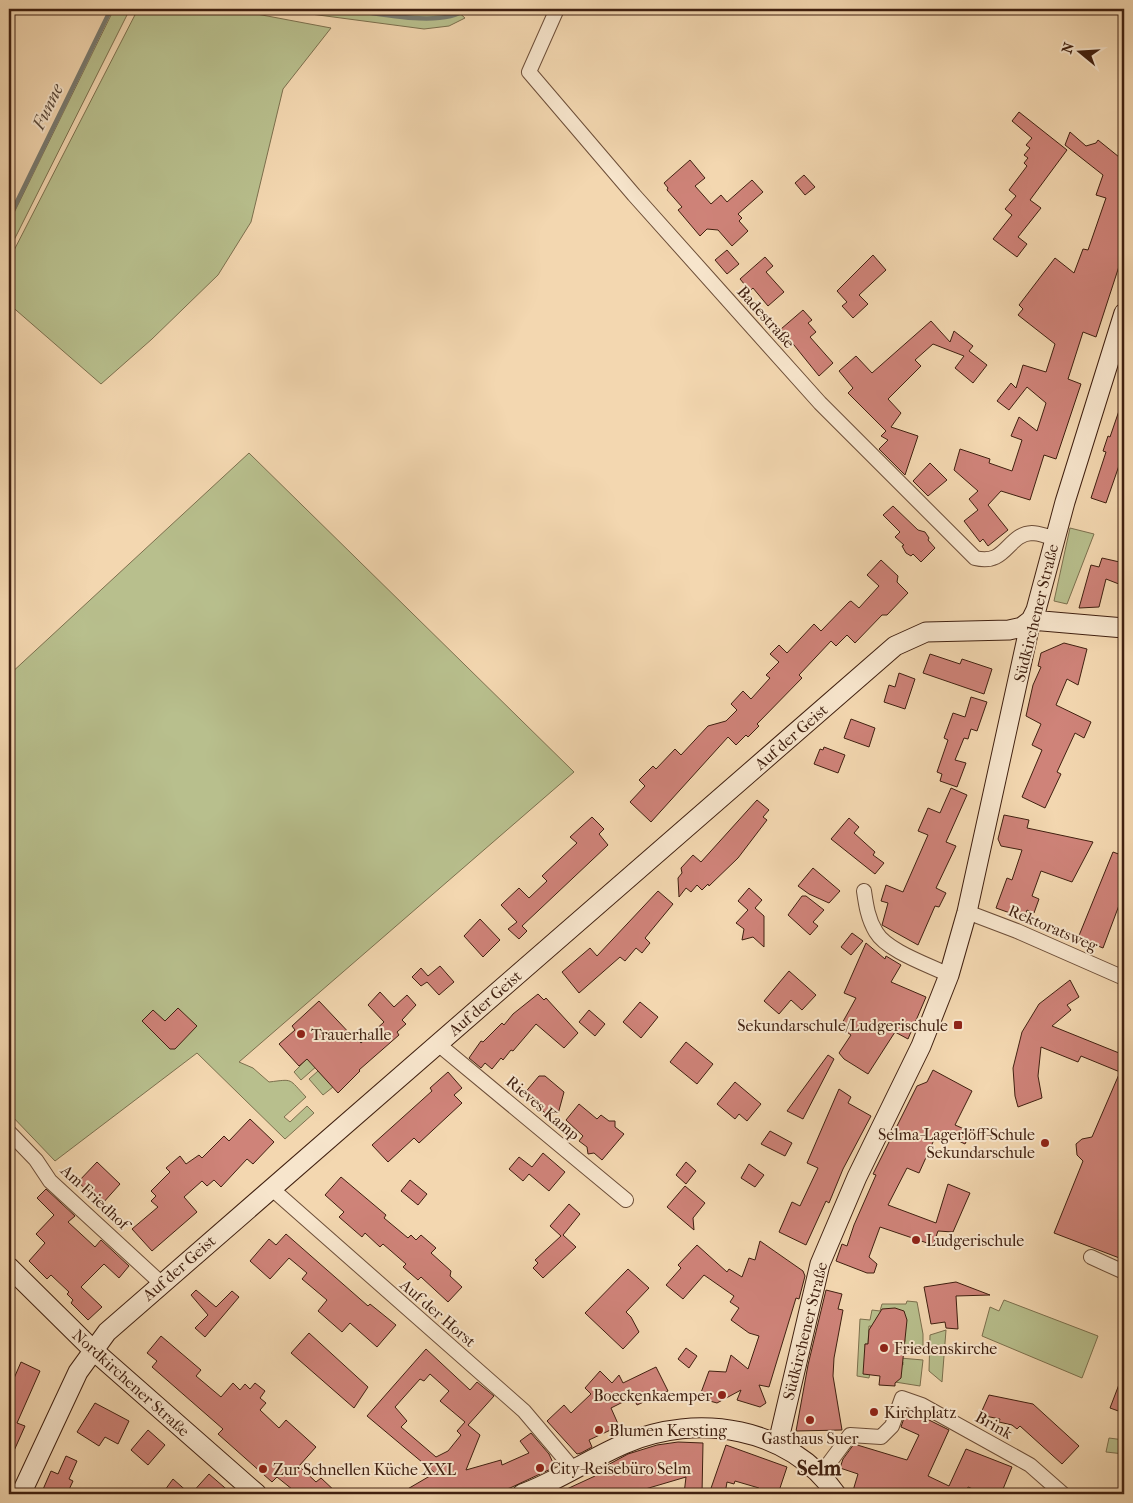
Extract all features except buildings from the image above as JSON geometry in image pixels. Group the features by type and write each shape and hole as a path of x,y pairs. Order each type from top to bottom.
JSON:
{"street":[{"name":"Badestraße","path":"557,9 529,72 634,195 820,403 975,558 984,560 994,559 1019,537 1032,533 1055,538"},
{"name":"Südkirchener Straße","path":"778,1443 820,1264 857,1177 920,1046 949,975 967,912 1031,620 1040,600 1055,538 1124,313"},
{"path":"1031,620 1124,628"},
{"name":"Auf der Geist","path":"21,1494 78,1372 106,1332 895,646 926,632 1009,630 1022,627 1031,620"},
{"path":"864,891 869,917 876,933 887,945 949,975"},
{"name":"Rektoratsweg","path":"967,912 1017,931 1124,978"},
{"name":"Rieves Kamp","path":"438,1044 626,1200"},
{"name":"Am Friedhof","path":"9,1132 36,1160 50,1181 162,1284"},
{"name":"Auf der Horst","path":"271,1188 524,1411 574,1470"},
{"path":"1091,1257 1124,1272"},
{"name":"Nordkirchener Straße","path":"9,1267 93,1350 257,1494"},
{"name":"Brink","path":"821,1474 850,1435 881,1437 892,1426 902,1398 922,1405 1030,1465 1062,1494"},
{"path":"522,1494 624,1444 665,1430 686,1427 712,1427 740,1432 778,1443 792,1450 821,1474 836,1494"}],"green space":[{"path":"114,9 130,9 9,250 9,223"},
{"path":"138,9 230,9 331,28 283,89 251,222 218,275 152,339 101,384 9,304 9,260"},
{"path":"273,9 455,9 465,18 449,26 424,29"},
{"path":"249,453 574,772 239,1062 253,1068 269,1082 290,1081 306,1097 284,1117 290,1122 307,1106 314,1113 285,1139 197,1053 55,1161 9,1113 9,675"},
{"path":"1070,528 1094,534 1067,604 1054,601"},
{"path":"314,1052 326,1058 301,1080 294,1072"},
{"path":"318,1071 333,1087 323,1095 309,1079"},
{"path":"1004,1300 1098,1336 1082,1378 982,1336 990,1307 999,1311"},
{"path":"907,1301 917,1302 923,1334 923,1353 901,1349 905,1341 903,1330 906,1330 904,1322 907,1320 886,1309 881,1317 877,1317 878,1327 869,1326 868,1344 865,1344 866,1358 864,1359 866,1359 870,1373 869,1378 857,1376 860,1319 870,1320 872,1310 880,1311 882,1304 906,1304"},
{"path":"946,1330 942,1382 929,1371 930,1335"},
{"path":"900,1358 923,1360 920,1386 895,1382 901,1377 899,1374 900,1364 903,1365 903,1362 900,1362"},
{"path":"1109,1438 1124,1440 1124,1454 1106,1452"}],"waterway":[{"name":"Funne","path":"9,218 111,9"},
{"path":"347,9 409,18 442,18 455,15 466,9"}],"place":[{"name":"Sekundarschule/Ludgerischule","path":"958,1025"},
{"name":"Trauerhalle","path":"301,1034"},
{"name":"Selma-Lagerlöff-Schule Sekundarschule","path":"1045,1143"},
{"name":"Ludgerischule","path":"916,1240"},
{"name":"Friedenskirche","path":"884,1348"},
{"name":"Boeckenkaemper","path":"722,1395"},
{"name":"Kirchplatz","path":"874,1412"},
{"name":"Gasthaus Suer","path":"810,1420"},
{"name":"Blumen Kersting","path":"599,1430"},
{"name":"City-Reisebüro Selm","path":"540,1468"},
{"name":"Zur Schnellen Küche XXL","path":"263,1469"}],"district":[{"name":"Selm","path":"819,1468"}]}
